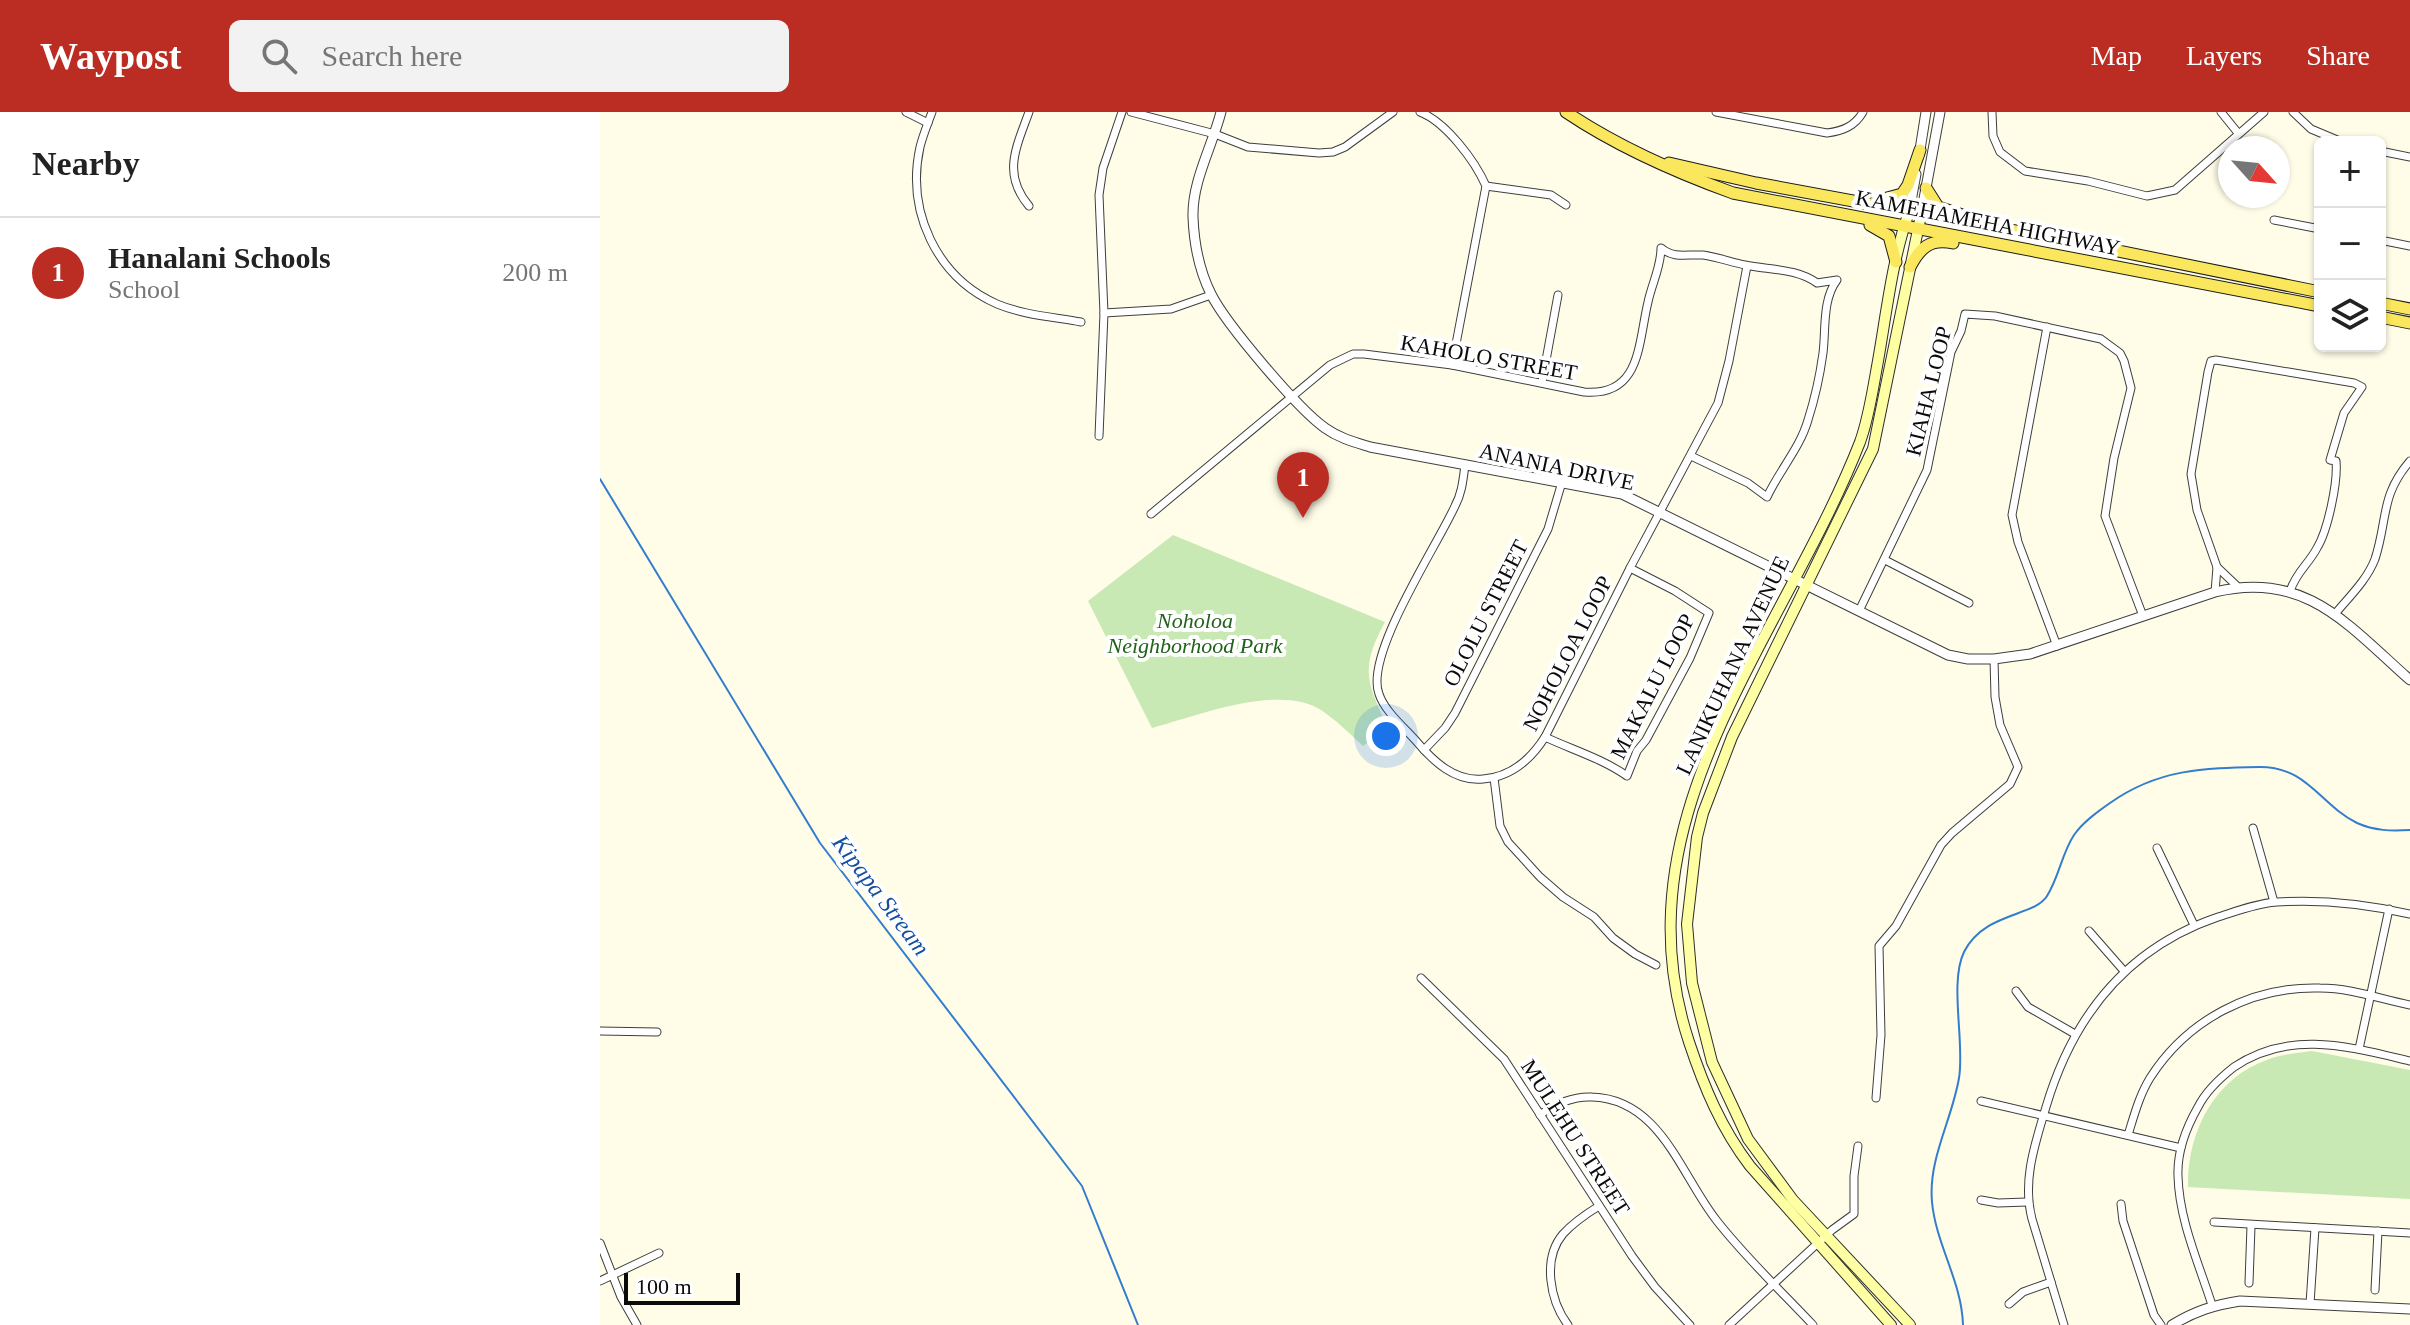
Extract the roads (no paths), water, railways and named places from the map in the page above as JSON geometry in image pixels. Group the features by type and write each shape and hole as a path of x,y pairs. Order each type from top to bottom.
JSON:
{"main road":[{"name":"KAMEHAMEHA HIGHWAY","path":"1566,112 1607,138 1684,176 1733,193 2314,305"},
{"path":"1863,202 1893,199 1902,194 1920,150"},
{"name":"KAMEHAMEHA HIGHWAY","path":"1654,159 1756,183 2059,239 2314,291"},
{"path":"1926,188 1933,202 1941,209 2059,239"},
{"name":"LANIKUHANA AVENUE","path":"1910,1325 1750,1166 1731,1142 1710,1103 1684,1028 1672,974 1670,923 1678,845 1686,813 1715,737 1841,487 1861,439 1904,226 1915,213"},
{"name":"LANIKUHANA AVENUE","path":"1891,1325 1748,1139 1712,1062 1692,983 1687,924 1689,887 1703,813 1732,737 1873,449 1918,229 1915,213"},
{"path":"1855,218 1889,236 1896,262"},
{"path":"1910,267 1922,248 1935,241 2089,262"},
{"path":"2386,304 2410,309"},
{"path":"2386,318 2410,323"}],"street":[{"path":"906,112 928,123"},
{"path":"932,112 921,146 917,173 918,206 930,243 962,283 998,304 1081,322"},
{"path":"1029,112 1016,150 1013,180 1029,206"},
{"path":"1099,436 1104,313 1099,195 1103,168 1122,112"},
{"path":"1131,112 1215,134 1248,147 1333,152 1345,147 1393,112"},
{"name":"ANANIA DRIVE","path":"1221,112 1198,183 1193,215 1197,249 1211,295 1294,397 1322,426 1349,441 1622,494 1948,655 1994,659 2030,654 2215,592 2237,586 2261,585 2317,601 2408,674"},
{"path":"1420,112 1433,117 1453,139 1480,172 1486,186 1452,365"},
{"path":"1716,112 1827,133 1840,132 1851,126 1863,112"},
{"name":"LANIKUHANA AVENUE","path":"1915,213 1926,112"},
{"name":"LANIKUHANA AVENUE","path":"1915,213 1926,188 1940,112"},
{"path":"1992,112 1993,136 2000,152 2025,171 2088,181 2147,196 2175,190 2264,112"},
{"path":"2221,112 2238,133"},
{"path":"2293,112 2311,129 2328,136"},
{"path":"2386,152 2410,157"},
{"path":"1486,186 1551,195 1566,205"},
{"path":"2274,220 2314,228"},
{"path":"2386,241 2410,246"},
{"name":"KAHOLO STREET","path":"1151,514 1330,365 1353,354 1452,365 1569,390 1597,393 1621,384 1635,363 1661,260 1661,248 1674,255 1705,255 1808,276 1817,283 1837,280 1827,300 1822,357 1808,423 1803,437 1777,475 1767,497 1748,483 1691,456"},
{"name":"NOHOLOA LOOP","path":"1494,778 1523,763 1535,753 1545,737 1718,403 1747,266"},
{"path":"1104,313 1171,309 1211,295"},
{"path":"1542,382 1558,295"},
{"name":"KIAHA LOOP","path":"1859,611 1927,470 1951,352 1965,314 1995,316 2101,339 2120,353 2131,388 2114,458 2105,516 2143,616"},
{"path":"2047,327 2012,515 2018,542 2057,646"},
{"path":"2215,592 2217,567 2197,510 2191,474 2211,361 2223,360 2354,383 2362,387 2344,413 2334,440 2330,460 2336,461 2337,472 2323,534 2317,549 2296,574 2290,591"},
{"path":"2335,614 2359,586 2374,561 2393,483 2410,461"},
{"path":"1465,465 1457,504 1378,662 1376,680 1379,696 1424,750 1450,772 1464,778 1494,778 1500,826 1508,842 1563,897 1594,917 1613,938 1656,965"},
{"name":"OLOLU STREET","path":"1424,750 1445,728 1462,699 1548,529 1562,482"},
{"path":"1885,560 1969,603"},
{"path":"2217,567 2237,586"},
{"name":"MAKALU LOOP","path":"1545,737 1587,757 1609,763 1627,776 1637,751 1690,658 1709,613 1630,568"},
{"path":"1876,1098 1881,1035 1879,946 1896,926 1941,845 2010,784 2018,767 2000,725 1995,697 1994,659"},
{"path":"2253,828 2274,902"},
{"path":"2157,848 2194,925"},
{"path":"2064,1325 2027,1202 2027,1184 2062,1057 2092,1008 2124,971 2142,956 2194,925 2234,911 2274,902 2337,901 2410,914"},
{"path":"2359,1049 2389,909"},
{"path":"2089,931 2124,971"},
{"name":"MULEHU STREET","path":"1421,978 1504,1059 1655,1287 1690,1325"},
{"path":"2128,1135 2139,1099 2166,1056 2204,1022 2233,1004 2293,988 2340,989 2410,1005"},
{"path":"2016,991 2028,1007 2075,1034"},
{"path":"600,1031 657,1032"},
{"path":"2212,1305 2182,1209 2177,1172 2181,1148 2201,1100 2222,1076 2245,1060 2288,1045 2331,1044 2410,1061"},
{"path":"1540,1115 1572,1099 1587,1097 1614,1101 1643,1116 1666,1141 1714,1217 1813,1325"},
{"path":"1981,1101 2181,1148"},
{"path":"1729,1325 1822,1239 1854,1214 1858,1146"},
{"path":"1981,1200 2027,1202"},
{"path":"2121,1204 2123,1221 2154,1315 2161,1325"},
{"path":"1568,1325 1553,1297 1552,1259 1563,1234 1599,1206"},
{"path":"2214,1222 2410,1233"},
{"path":"2249,1283 2251,1226"},
{"path":"2310,1304 2315,1228"},
{"path":"2375,1290 2378,1231"},
{"path":"600,1243 637,1325"},
{"path":"600,1281 659,1253"},
{"path":"2009,1304 2023,1292 2051,1282"},
{"path":"2172,1325 2212,1305 2270,1301 2410,1309"}],"waterway":[{"name":"Kipapa Stream","path":"600,479 820,843 1082,1186 1138,1325"},
{"path":"1963,1325 1958,1294 1934,1218 1932,1186 1937,1155 1959,1078 1958,980 1964,952 1973,939 1996,922 2041,903 2051,889 2070,842 2090,818 2128,792 2164,777 2219,768 2276,769 2302,780 2357,823 2383,830 2410,830"}],"place":[{"name":"Hanalani Schools","path":"1303,518"}],"park label":[{"name":"Noholoa Neighborhood Park","path":"1195,632"}]}
